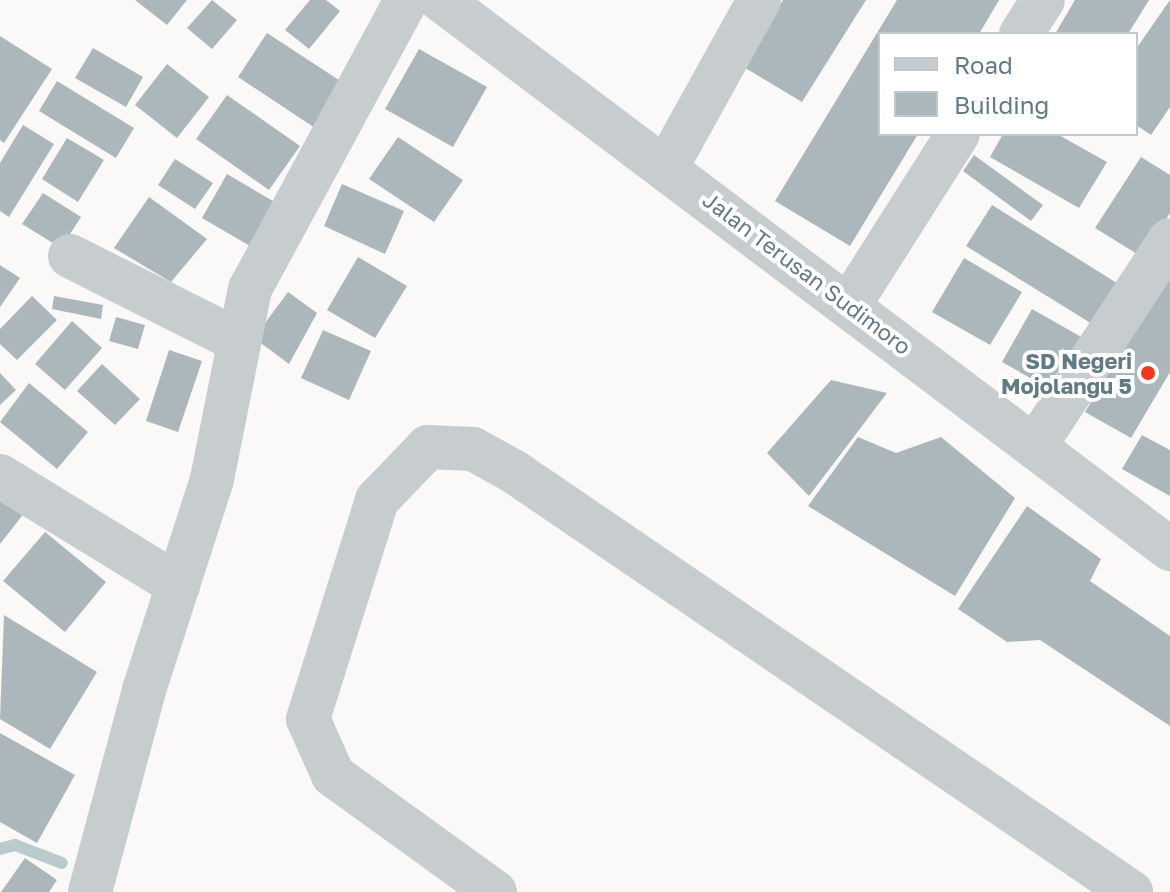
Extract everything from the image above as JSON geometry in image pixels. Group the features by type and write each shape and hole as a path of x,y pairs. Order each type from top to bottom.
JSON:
{"street":[{"path":"90,892 178,585 212,479 244,312 406,0"},
{"name":"Jalan Terusan Sudimoro","path":"441,0 850,304 1170,549"},
{"path":"666,168 759,0"},
{"path":"1022,32 1043,0"},
{"path":"850,304 957,136"},
{"path":"1035,446 1170,240"},
{"path":"70,256 244,312"},
{"path":"495,892 333,775 308,719 377,500 428,447 473,449 513,471 1131,892"},
{"path":"0,476 178,585"}],"building":[{"path":"135,0 187,0 167,25"},
{"path":"212,0 237,20 212,49 187,28"},
{"path":"310,0 326,0 340,11 309,49 285,30"},
{"path":"783,0 866,0 802,102 742,66"},
{"path":"897,0 999,0 980,32 878,32 878,136 917,136 850,246 775,201"},
{"path":"1075,0 1149,0 1129,32 1056,32"},
{"path":"1170,0 1170,107 1151,135 1138,126 1138,46"},
{"path":"267,33 348,86 318,130 238,77"},
{"path":"0,36 52,69 4,143 0,140"},
{"path":"93,48 143,77 126,107 75,78"},
{"path":"419,49 487,87 453,147 385,109"},
{"path":"167,64 209,97 177,138 135,105"},
{"path":"57,81 134,128 116,158 39,111"},
{"path":"227,95 300,146 269,190 196,139"},
{"path":"23,125 54,144 9,217 0,211 0,163"},
{"path":"1002,136 1061,136 1107,162 1079,208 990,157"},
{"path":"398,137 463,180 434,222 369,179"},
{"path":"67,138 104,160 78,202 42,179"},
{"path":"974,155 1043,205 1031,221 963,171"},
{"path":"1141,157 1170,175 1170,213 1142,257 1095,228"},
{"path":"175,159 213,183 195,209 158,185"},
{"path":"227,174 283,207 257,250 202,218"},
{"path":"342,184 404,211 385,254 324,226"},
{"path":"43,193 81,217 61,248 22,224"},
{"path":"149,197 207,239 171,282 114,248"},
{"path":"992,205 1128,290 1102,330 966,246"},
{"path":"358,257 407,286 375,338 327,310"},
{"path":"964,258 1022,292 990,345 932,312"},
{"path":"0,265 20,278 0,307"},
{"path":"1170,270 1170,372 1131,438 1085,412"},
{"path":"288,292 317,313 289,364 254,338"},
{"path":"32,296 57,320 17,360 0,344 0,329"},
{"path":"54,296 103,305 101,319 52,309"},
{"path":"1032,309 1085,339 1055,392 1002,362"},
{"path":"116,317 145,325 138,349 109,341"},
{"path":"72,321 102,348 65,390 35,364"},
{"path":"323,330 371,351 349,400 301,378"},
{"path":"169,350 202,361 178,432 146,421"},
{"path":"102,364 140,399 115,425 77,391"},
{"path":"0,373 16,390 0,405"},
{"path":"831,380 887,393 809,496 767,453"},
{"path":"29,383 88,432 57,469 0,422"},
{"path":"1142,435 1170,450 1170,496 1122,469"},
{"path":"858,437 896,453 941,437 1015,498 955,596 808,506"},
{"path":"0,493 25,512 0,544"},
{"path":"1027,506 1101,559 1090,581 1170,636 1170,726 1040,640 1007,642 958,609"},
{"path":"45,532 106,582 65,632 3,581"},
{"path":"4,615 97,672 50,749 0,719"},
{"path":"0,733 75,775 37,843 0,822"},
{"path":"25,858 57,880 49,892 1,892"}],"waterway":[{"path":"0,849 15,845 62,863"}],"place":[{"name":"SD Negeri Mojolangu 5","path":"1148,373"}]}
